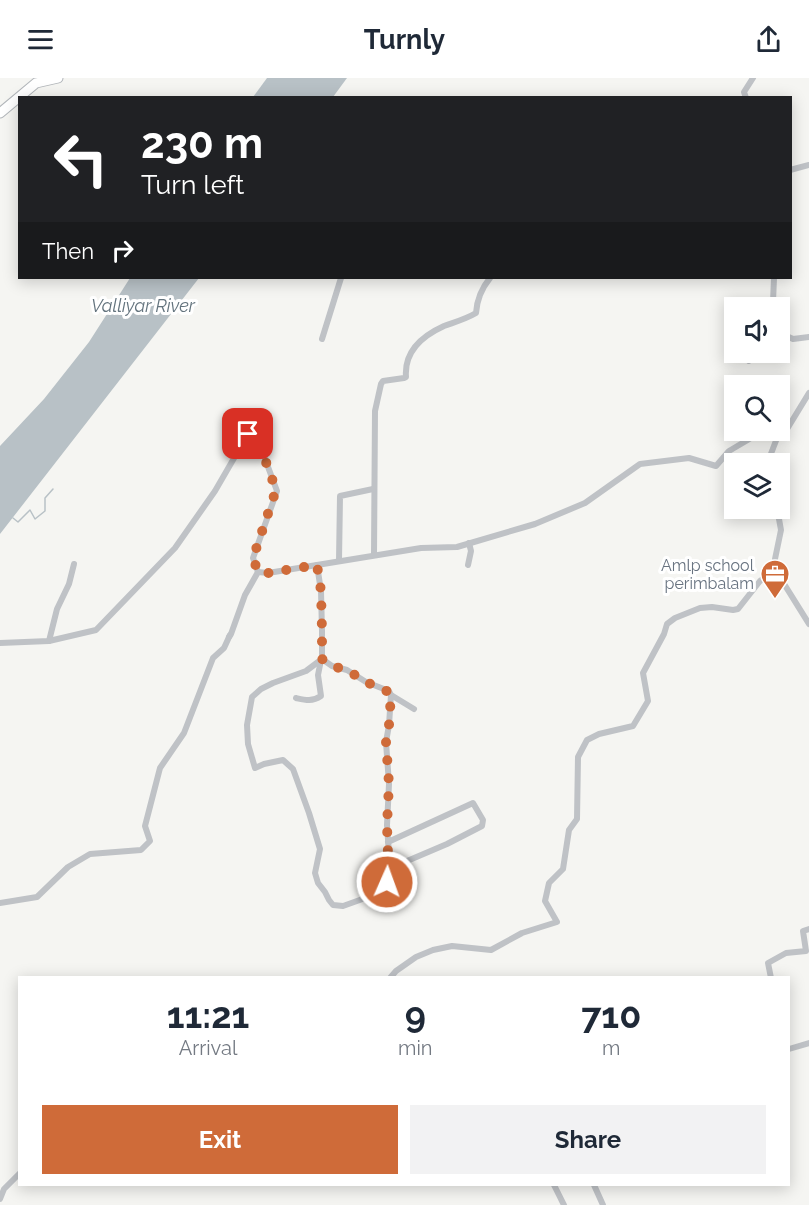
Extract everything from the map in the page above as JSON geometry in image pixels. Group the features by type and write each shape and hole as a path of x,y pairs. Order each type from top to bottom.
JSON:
{"main road":[{"path":"0,113 35,80 58,78"}],"street":[{"path":"745,96 744,92 753,78"},
{"path":"792,169 809,165"},
{"path":"322,339 341,279"},
{"path":"374,555 375,411 381,384 383,381 406,377 407,361 416,346 426,336 476,314 480,293 489,279"},
{"path":"773,297 774,279"},
{"path":"790,338 809,337"},
{"path":"790,424 809,394"},
{"path":"0,643 49,641 96,630 175,548 215,491 248,434 258,440 276,490 253,558 258,572 245,595 224,648 213,658 184,733 160,768 145,826 150,841 141,850 90,854 68,867 37,897 0,903"},
{"path":"264,456 268,437"},
{"path":"258,572 268,573 421,548 457,547 535,524 585,503 640,464 689,458 716,466 729,451 746,441"},
{"path":"339,561 340,496 373,489"},
{"path":"779,519 781,530 775,559 776,570 809,624"},
{"path":"468,565 471,550 469,543"},
{"path":"49,641 57,609 69,584 74,564"},
{"path":"296,698 309,701 321,696 318,675 322,659 321,591 317,565"},
{"path":"392,976 416,957 433,950 452,946 491,950 522,933 557,922 545,901 549,883 563,869 569,830 577,819 578,757 587,741 599,734 633,726 639,718 648,701 643,673 668,624 675,618 700,608 738,609 760,581 776,570"},
{"path":"322,659 332,666 347,670 366,682 389,692 414,709"},
{"path":"322,659 306,671 273,682 261,689 252,697 247,725 248,744 255,768 283,760 292,769 320,849 315,873 318,883 333,905 343,906 382,892 387,882 389,784 386,742 391,695"},
{"path":"388,842 473,803 483,820 482,826 447,844 400,864 388,862"},
{"path":"771,976 768,963 786,953 807,951 803,931 809,929"},
{"path":"790,1049 809,1043"},
{"path":"0,1199 4,1189 18,1175"},
{"path":"554,1186 564,1205"},
{"path":"594,1186 603,1205"}],"water":[{"path":"267,78 347,78 334,96 254,96"},
{"name":"Valliyar River","path":"129,279 198,279 0,534 0,446 44,399 89,342"}],"waterway":[{"path":"13,518 18,522 30,510 35,519 45,511 45,498 53,489"}],"place":[{"name":"Amlp school perimbalam","path":"775,600"}],"route":[{"path":"248,434 258,440 276,490 253,558 258,572 268,573 317,565 321,591 322,659 332,666 347,670 391,695 386,742 389,784 387,882"}]}
